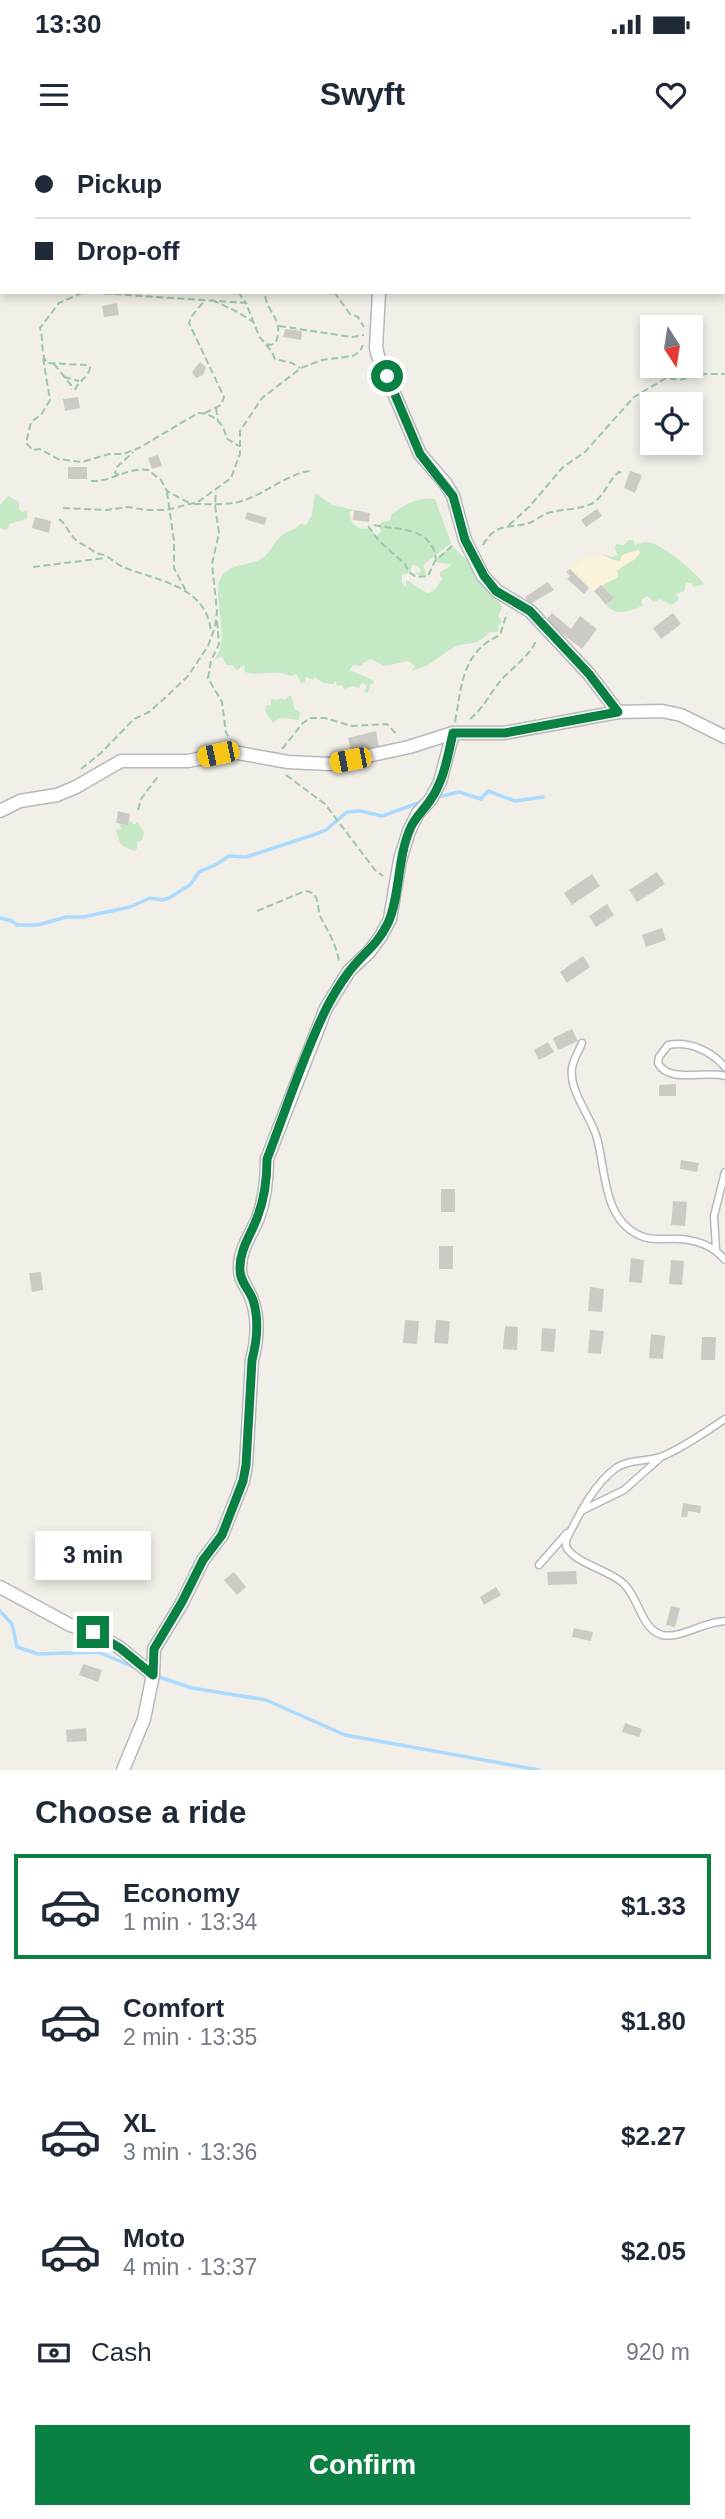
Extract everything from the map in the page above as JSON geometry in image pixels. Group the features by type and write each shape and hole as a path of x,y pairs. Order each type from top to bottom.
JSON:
{"street":[{"path":"379,294 371,338 377,356 415,444 453,496 465,540 476,562 496,591 523,606 540,622 589,674 618,712"},
{"path":"0,811 20,801 57,795 121,761 188,761 233,752 272,760 330,764 408,747 453,733 505,733 618,712 662,711 681,715 725,737"},
{"path":"123,1770 144,1719 153,1675 154,1649 203,1560 222,1535 243,1481 256,1328 252,1297 244,1286 240,1261 258,1217 267,1185 267,1159 326,1008 349,971 369,953 382,936 390,919 400,860 409,831 440,782 453,733"},
{"path":"0,1587 70,1625 93,1632 120,1648 153,1675"}],"lane":[{"path":"582,1043 572,1068 574,1084 597,1138 603,1182 621,1220 629,1230 642,1237 703,1244 716,1249 725,1260"},
{"path":"725,1068 704,1051 687,1043 668,1045 659,1056 658,1063 664,1072 725,1076"},
{"path":"716,1249 714,1216 725,1172"},
{"path":"725,1419 685,1445 662,1456 617,1467 581,1511 566,1540 568,1551 619,1579 626,1586 644,1618 656,1632 672,1636 702,1624 725,1621"},
{"path":"581,1511 624,1490 662,1456"},
{"path":"539,1565 574,1526"}],"path":[{"path":"78,294 58,303 41,325 43,358 51,397 41,415 31,422 30,433 26,439 27,446 33,450 40,449 58,459 82,462 136,449"},
{"path":"114,294 246,303"},
{"path":"239,294 250,308 253,323 264,344 278,362 292,363 301,368"},
{"path":"335,294 350,314 358,317 371,338"},
{"path":"264,344 271,345 276,342 279,326 265,296"},
{"path":"208,300 238,312 253,323"},
{"path":"204,413 216,408 223,401 223,391 212,376 189,320 208,300"},
{"path":"279,326 371,338"},
{"path":"192,504 230,478 240,454 240,431 259,401 301,368 322,360 353,356 371,338"},
{"path":"43,358 47,363 53,364 59,362 89,365 89,374 73,390 53,364"},
{"path":"509,525 529,507 563,467 585,452 634,397 666,378 679,380 705,374 725,374"},
{"path":"64,376 80,381"},
{"path":"216,408 218,421"},
{"path":"120,475 115,473 116,468 136,449 194,414 210,414 224,428 228,440 239,446"},
{"path":"90,481 106,481 125,471 148,470 161,480 167,491 174,541 174,568 186,591"},
{"path":"63,508 107,510 118,506 147,510 192,504 215,505 247,500 296,474 311,471"},
{"path":"476,562 486,540 494,531 509,525 529,523 545,514 591,504 615,475 624,473"},
{"path":"216,490 219,533 212,564 219,643 211,661 208,678 222,702 226,733 247,754"},
{"path":"167,491 192,504"},
{"path":"59,519 77,540 122,566 186,591 203,607 209,618 212,636"},
{"path":"374,525 423,535 431,543 436,559"},
{"path":"368,526 415,577 428,576 436,559 455,543 486,540"},
{"path":"33,567 107,557"},
{"path":"453,733 462,681 468,664 476,650 500,635 508,608"},
{"path":"81,768 101,753 134,719 149,712 188,676 208,646 216,616"},
{"path":"453,733 481,711 505,676 534,647 540,622"},
{"path":"272,760 303,723 315,717 352,726 387,724 408,747"},
{"path":"138,810 141,799 158,778 163,760"},
{"path":"286,775 325,804 375,870 386,880 394,896"},
{"path":"257,911 311,891 316,897 320,917 334,940 342,983"}],"green space":[{"path":"315,493 332,505 354,510 350,512 353,523 358,527 370,528 376,536 381,532 379,526 382,522 390,521 391,515 401,508 418,500 435,499 451,543 423,565 426,574 421,576 413,573 419,573 421,570 412,565 410,572 402,575 402,583 406,586 406,580 427,593 434,591 443,578 440,577 440,572 451,566 438,563 436,559 449,548 454,548 500,602 502,608 498,616 502,621 498,632 490,632 478,642 455,646 428,665 412,671 415,666 408,661 384,666 371,659 362,666 353,665 349,672 373,680 374,683 367,694 364,683 360,684 359,688 352,686 344,689 342,685 337,686 336,681 334,684 323,683 315,677 313,680 306,677 305,682 301,683 296,674 291,676 245,672 244,665 237,670 232,665 226,665 222,656 214,660 221,640 218,593 222,576 231,569 261,559 282,535 300,524 306,525 312,515"},
{"path":"8,496 19,502 22,512 27,511 27,519 9,524 7,530 0,528 0,505"},
{"path":"633,540 635,545 646,542 660,547 686,565 704,584 694,587 691,583 686,583 684,591 676,594 679,599 672,605 660,599 654,602 647,596 641,600 643,606 633,610 619,612 611,609 606,605 613,598 602,586 618,577 617,570 635,559 639,550 627,553 616,562 600,554 612,557 617,555 616,544 624,545"},
{"path":"291,695 295,710 300,713 299,720 283,718 273,723 265,711 266,706 271,705 271,699 284,700"},
{"path":"129,820 135,825 137,822 144,832 134,851 121,845 116,830 121,829 119,823 128,825"}],"sand":[{"path":"639,550 640,553 635,559 617,570 618,577 600,585 594,591 570,569 586,557 600,554 620,561 622,555"}],"building":[{"path":"117,303 119,315 104,317 102,306"},
{"path":"285,329 302,331 301,340 283,337"},
{"path":"200,362 206,367 203,375 196,378 192,372"},
{"path":"78,397 80,408 65,411 63,399"},
{"path":"158,455 162,466 152,469 148,458"},
{"path":"68,467 87,467 87,479 68,479"},
{"path":"630,471 642,475 635,493 624,488"},
{"path":"597,509 602,516 586,527 581,520"},
{"path":"354,510 370,513 369,522 353,520"},
{"path":"247,512 267,518 264,525 245,519"},
{"path":"35,517 51,521 49,533 32,528"},
{"path":"570,569 589,588 584,594 567,579 570,576 566,572"},
{"path":"548,582 554,590 530,604 525,597"},
{"path":"601,585 614,598 606,605 594,591"},
{"path":"552,613 571,629 580,616 597,629 582,649 545,621"},
{"path":"673,613 681,624 661,639 653,628"},
{"path":"376,731 379,747 351,752 348,738"},
{"path":"118,811 130,814 128,825 116,823"},
{"path":"657,872 665,884 637,902 629,890"},
{"path":"592,874 600,886 572,905 564,893"},
{"path":"607,904 614,915 596,927 589,916"},
{"path":"662,928 666,940 646,947 642,935"},
{"path":"583,956 590,967 567,983 560,972"},
{"path":"572,1029 578,1041 558,1050 553,1038"},
{"path":"548,1042 554,1052 539,1060 534,1050"},
{"path":"676,1084 676,1096 659,1096 659,1085"},
{"path":"681,1160 699,1163 697,1172 680,1169"},
{"path":"441,1189 455,1189 455,1212 441,1212"},
{"path":"673,1201 687,1202 685,1226 671,1225"},
{"path":"439,1246 453,1246 453,1269 439,1269"},
{"path":"631,1258 644,1260 642,1283 629,1282"},
{"path":"671,1260 684,1261 682,1285 669,1284"},
{"path":"41,1272 43,1290 32,1292 29,1273"},
{"path":"590,1287 604,1289 602,1312 588,1311"},
{"path":"405,1320 419,1321 417,1344 403,1343"},
{"path":"436,1320 450,1321 448,1344 434,1343"},
{"path":"505,1326 518,1327 517,1350 503,1349"},
{"path":"542,1328 556,1329 554,1352 541,1351"},
{"path":"590,1330 604,1331 601,1354 588,1353"},
{"path":"651,1334 665,1336 663,1359 649,1358"},
{"path":"702,1337 716,1337 715,1360 701,1360"},
{"path":"683,1503 701,1506 700,1513 688,1511 687,1517 681,1517"},
{"path":"576,1571 577,1584 548,1585 547,1572"},
{"path":"234,1572 246,1587 237,1595 224,1580"},
{"path":"496,1587 501,1595 484,1605 480,1597"},
{"path":"671,1606 680,1608 675,1627 666,1625"},
{"path":"574,1628 593,1632 591,1641 572,1637"},
{"path":"83,1664 102,1670 98,1682 79,1675"},
{"path":"625,1723 642,1729 639,1737 622,1732"},
{"path":"86,1728 87,1741 67,1742 66,1730"}],"waterway":[{"path":"438,797 459,792 481,799 488,791 515,801 543,797"},
{"path":"0,918 17,925 38,925 66,917 83,917 130,907 150,898 162,900 190,885 199,872 229,856 246,857 316,834 326,830 347,812 360,811 382,816 424,801"},
{"path":"0,1611 12,1624 17,1647 38,1654 98,1652 136,1668"},
{"path":"156,1676 192,1688 266,1700 345,1735 539,1770"}],"route":[{"path":"93,1632 120,1648 153,1675 154,1649 159,1637 182,1602 203,1560 222,1535 243,1481 246,1465 256,1328 252,1297 244,1286 240,1261 258,1217 267,1185 267,1159 326,1008 349,971 369,953 382,936 390,919 400,860 409,831 440,782 453,733 505,733 618,712 589,674 530,611 496,591 484,576 465,540 453,496 420,454 387,376"}]}
